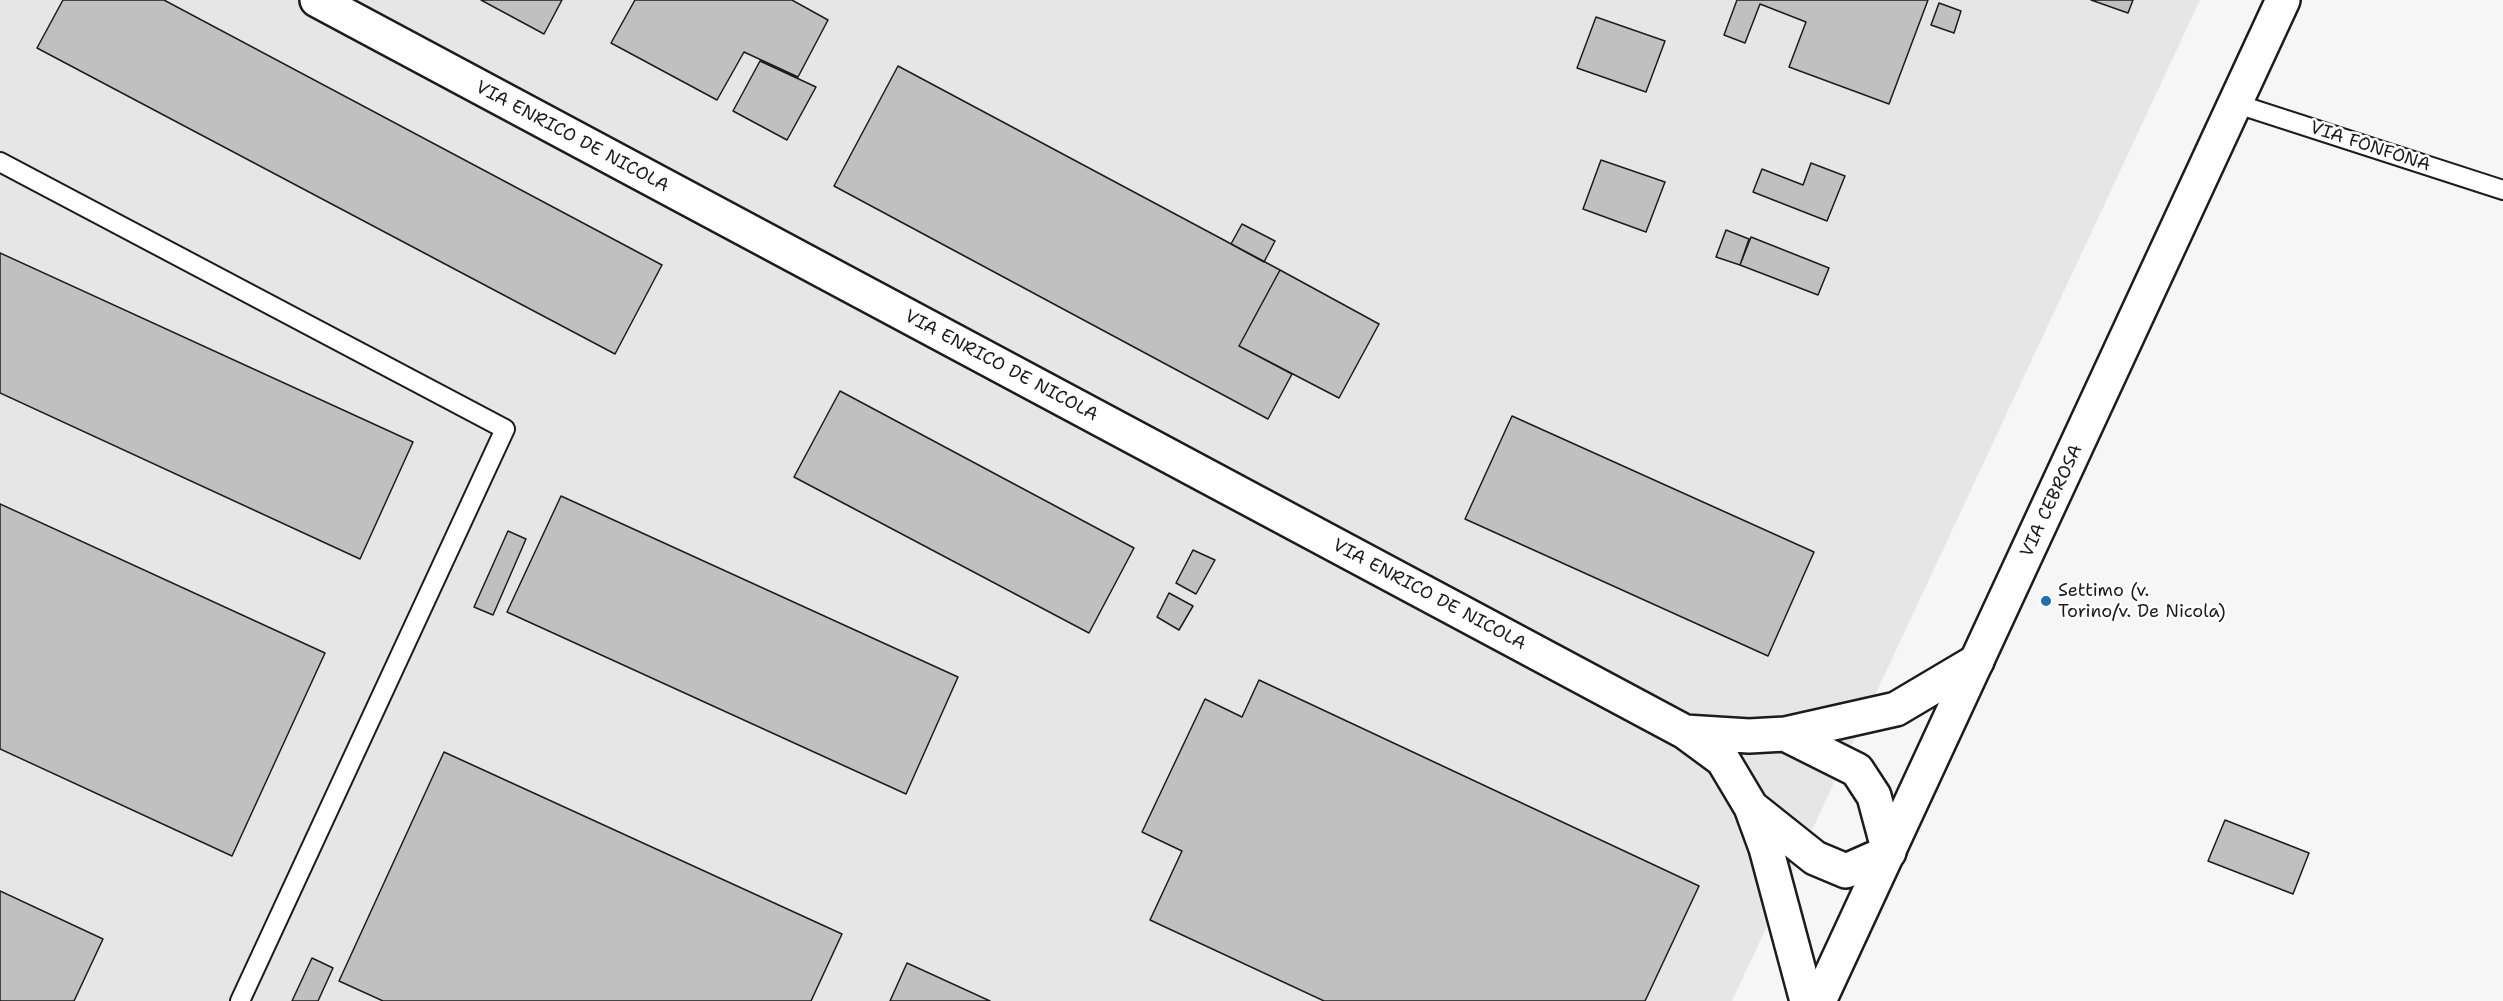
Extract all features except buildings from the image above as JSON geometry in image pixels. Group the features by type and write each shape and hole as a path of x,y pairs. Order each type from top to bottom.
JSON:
{"street":[{"name":"VIA ENRICO DE NICOLA","path":"317,0 1685,732 1723,760 1751,807 1766,848 1808,1001"},
{"name":"VIA CEBROSA","path":"1819,1001 2283,0"},
{"name":"VIA ENRICO DE NICOLA","path":"1685,732 1749,736 1785,734 1896,709 1977,661"},
{"name":"VIA ENRICO DE NICOLA","path":"1751,807 1815,858 1846,871 1889,852 1874,796 1857,770 1785,734"}],"lane":[{"name":"VIA FONFONA","path":"2236,104 2503,190"},
{"path":"0,162 505,429 240,1001"}],"shaded area":[{"path":"0,0 2200,0 1732,1001 0,1001"}],"place":[{"name":"Settimo (v. Torino/v. De Nicola)","path":"2046,601"}]}
